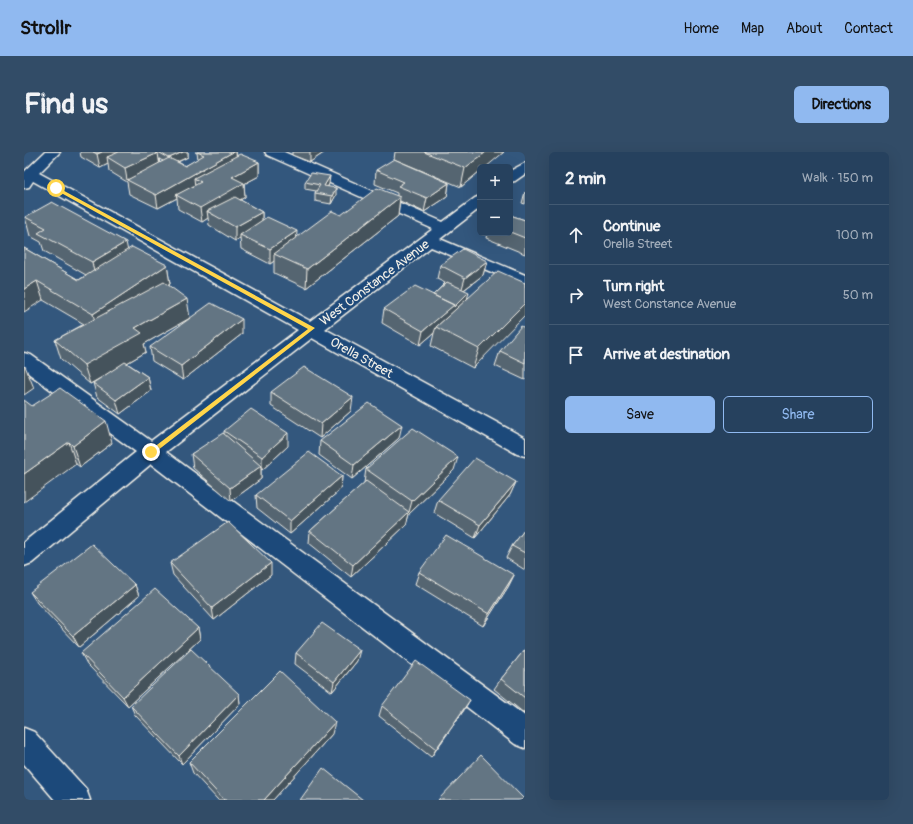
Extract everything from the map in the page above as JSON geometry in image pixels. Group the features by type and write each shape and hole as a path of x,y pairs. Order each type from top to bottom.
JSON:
{"street":[{"path":"27,179 53,152"},
{"path":"272,152 444,228"},
{"path":"513,176 525,167"},
{"name":"Orella Street","path":"27,179 312,328 525,448"},
{"name":"West Constance Avenue","path":"24,556 151,452 477,203"},
{"path":"429,240 525,281"},
{"path":"24,360 151,452 525,734"},
{"path":"24,742 75,800"}],"building":[{"path":"119,152 158,153 125,168 107,157"},
{"path":"158,152 183,152 169,158"},
{"path":"197,152 233,152 156,195 127,180 169,158 185,166 204,155"},
{"path":"424,152 486,152 465,168"},
{"path":"240,154 259,162 232,177 244,183 200,208 176,195 201,182 194,178"},
{"path":"394,159 449,183 427,198 398,186 404,182 376,170"},
{"path":"311,173 330,176 324,186 336,188 332,196 315,193 320,185 305,182"},
{"path":"377,188 400,197 307,269 274,254 332,211 341,215"},
{"path":"235,197 262,212 235,227 207,211"},
{"path":"52,202 126,242 92,262 38,233 46,228 25,217"},
{"path":"513,216 525,220 525,238 513,233"},
{"path":"267,217 297,231 270,249 240,235"},
{"path":"132,247 167,265 93,314 37,281 24,289 24,248 79,280"},
{"path":"463,249 487,261 465,278 440,265"},
{"path":"498,271 525,283 525,303 479,349 436,327"},
{"path":"164,282 187,299 135,328 142,333 84,365 55,340"},
{"path":"447,282 469,292 454,307 454,305 433,295"},
{"path":"415,286 454,305 423,331 384,309"},
{"path":"211,303 242,319 181,366 150,347"},
{"path":"521,326 525,328 525,363 500,351"},
{"path":"125,362 148,377 116,400 93,383"},
{"path":"304,367 353,397 321,424 271,392"},
{"path":"60,388 106,421 73,446 69,442 24,474 24,400 32,406"},
{"path":"369,403 402,425 354,465 320,441"},
{"path":"251,409 288,433 262,457 224,431"},
{"path":"413,428 458,457 412,501 366,469"},
{"path":"223,433 261,466 230,488 191,454"},
{"path":"309,452 342,476 290,521 256,495"},
{"path":"475,458 516,482 480,525 438,500"},
{"path":"366,481 409,512 353,565 310,531"},
{"path":"228,522 271,563 212,608 170,563"},
{"path":"525,529 525,553 512,546"},
{"path":"446,535 514,575 489,614 419,572"},
{"path":"92,544 135,585 73,636 30,592"},
{"path":"155,589 198,628 123,697 81,653"},
{"path":"322,623 360,650 334,682 296,653"},
{"path":"191,649 239,694 179,756 131,706"},
{"path":"525,649 525,698 501,679"},
{"path":"416,661 470,700 436,749 382,706"},
{"path":"280,671 335,722 264,800 224,800 189,762"},
{"path":"481,755 525,800 438,800"},
{"path":"323,768 363,800 300,800"}],"route":[{"path":"56,188 312,328 151,452"}]}
